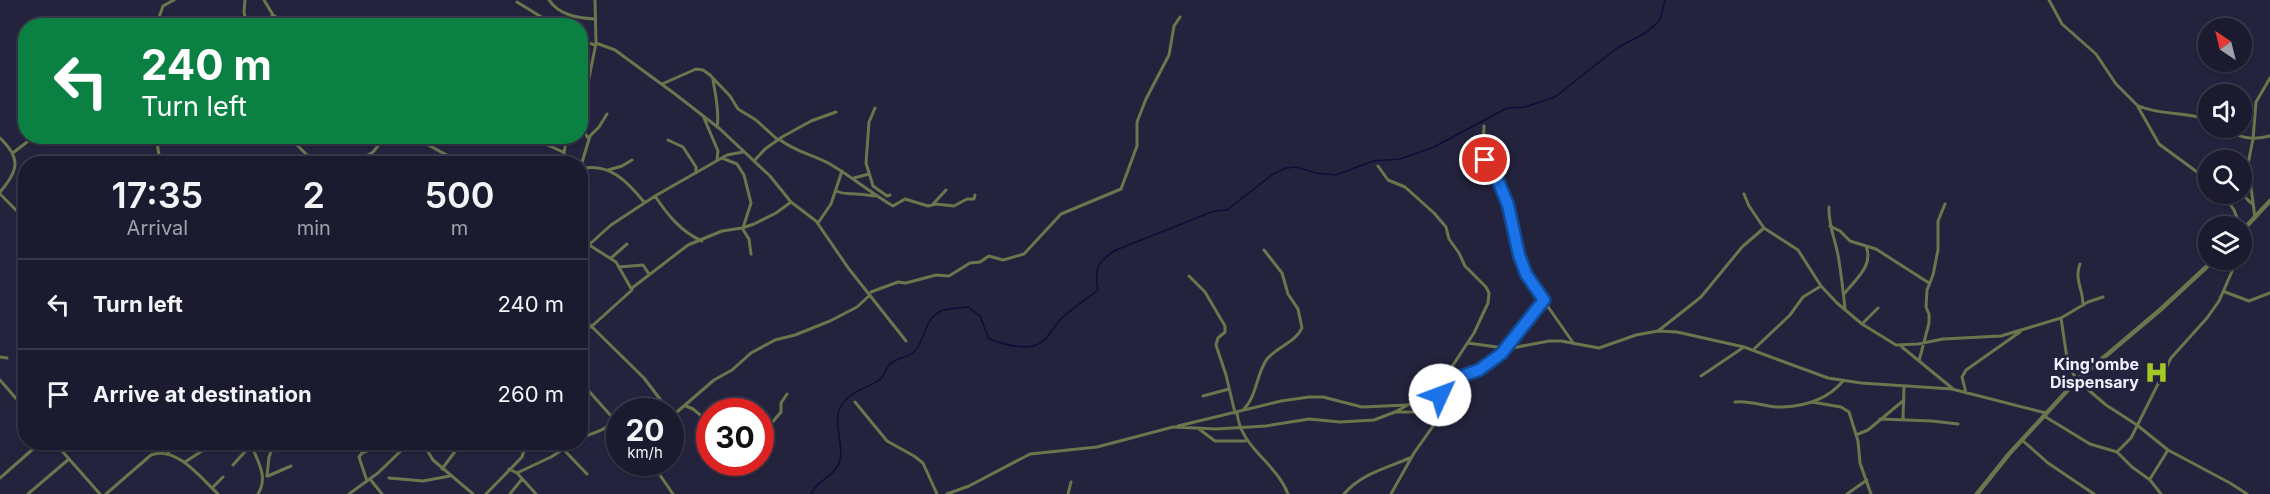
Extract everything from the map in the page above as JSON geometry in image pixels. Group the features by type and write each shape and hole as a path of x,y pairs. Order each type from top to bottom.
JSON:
{"street":[{"path":"159,18 163,6 174,0"},
{"path":"244,0 245,18"},
{"path":"264,0 277,18"},
{"path":"549,0 561,13 578,18"},
{"path":"588,80 595,44 595,0"},
{"path":"2049,0 2062,24 2096,54 2116,84 2138,105 2159,144 2198,173"},
{"path":"517,2 543,18"},
{"path":"270,18 273,15"},
{"path":"696,411 686,406 714,380 775,339 795,335 830,321 857,307 871,294 898,282 912,282 936,275 951,276 970,263 980,262 989,256 1003,261 1024,254 1061,214 1121,189 1137,146 1137,122 1169,55 1174,26 1180,17"},
{"path":"588,19 595,19"},
{"path":"588,42 615,50 704,116 754,161 791,201 818,223 906,341"},
{"path":"662,84 696,69 703,70 712,77 738,109 756,120 790,148 842,171 893,206 905,199 920,204 954,206 974,199 975,195"},
{"path":"712,77 719,115 717,127"},
{"path":"2250,150 2256,102 2270,78"},
{"path":"2138,105 2150,110 2198,117"},
{"path":"875,108 869,122 865,150 869,174 875,188 887,196 890,195"},
{"path":"754,161 778,139 811,121 836,112"},
{"path":"588,142 607,114"},
{"path":"704,116 718,150 716,161"},
{"path":"1484,126 1482,156 1499,183 1508,205 1519,255 1526,274 1574,344"},
{"path":"2248,138 2270,136"},
{"path":"0,138 14,152 15,157 14,169 0,193 18,212"},
{"path":"668,140 683,147 696,167 696,173"},
{"path":"14,152 24,144"},
{"path":"296,144 308,156"},
{"path":"366,156 380,144"},
{"path":"427,144 448,156"},
{"path":"546,144 563,152"},
{"path":"563,156 565,144"},
{"path":"588,243 655,195 721,158 734,152 745,153"},
{"path":"721,158 737,164 744,175 751,203 742,228 748,239 751,254"},
{"path":"608,170 632,160"},
{"path":"588,167 593,166 608,170 627,183 644,202"},
{"path":"1378,166 1388,180 1405,186 1434,213 1446,227 1448,236 1465,266 1488,291 1488,303 1468,343 1441,387 1440,395 1445,405"},
{"path":"818,223 831,204 842,171"},
{"path":"854,178 869,174"},
{"path":"932,205 946,190"},
{"path":"836,191 849,195 879,196"},
{"path":"1744,194 1764,228 1798,250 1821,286 1862,324 1892,344 1900,346 1943,339 1996,337 2061,318 2083,304 2103,297"},
{"path":"655,195 675,223 702,241"},
{"path":"591,327 632,292 632,288 684,248 722,231 742,228 770,217 791,201"},
{"path":"2252,221 2270,201"},
{"path":"1919,361 1929,318 1926,307 1929,283 1938,250 1938,219 1945,204"},
{"path":"2252,205 2255,218"},
{"path":"1829,207 1830,226 1845,309"},
{"path":"1830,226 1850,240 1876,249 1929,283"},
{"path":"1658,331 1701,297 1742,247 1764,228"},
{"path":"611,258 627,244"},
{"path":"588,245 611,258 632,288"},
{"path":"1844,294 1866,266 1869,255 1866,246"},
{"path":"1238,412 1248,404 1268,358 1298,334 1302,328 1298,309 1288,294 1282,273 1264,250"},
{"path":"2080,264 2076,275 2083,294 2083,304"},
{"path":"619,267 643,266 649,274"},
{"path":"1977,494 2077,380 2203,270"},
{"path":"2117,452 2128,441 2171,358 2207,318 2225,292 2233,270"},
{"path":"1189,276 1209,299 1225,326 1225,332 1218,338 1215,345 1238,412 1240,428 1246,441 1258,452 1288,494"},
{"path":"1753,350 1790,315 1803,297 1821,286"},
{"path":"2225,292 2249,301 2270,293"},
{"path":"1501,354 1544,300"},
{"path":"1862,324 1878,308"},
{"path":"2061,318 2068,365 2077,380 2106,405 2137,425 2168,450 2247,494"},
{"path":"588,324 644,378 659,398"},
{"path":"1966,393 1962,377 1966,370 2023,330"},
{"path":"1391,494 1445,405 1479,370 1501,354 1512,348 1549,341 1599,348 1636,335 1658,331 1677,332 1744,347 1819,376 1843,381 1952,389 2045,414 2090,444 2117,452 2150,480 2162,494"},
{"path":"1468,343 1504,348"},
{"path":"1900,346 1952,389"},
{"path":"1701,376 1744,347"},
{"path":"0,357 7,358"},
{"path":"1173,427 1240,428 1309,419 1340,422 1367,421 1395,412 1459,377 1479,370"},
{"path":"0,380 18,401"},
{"path":"1736,402 1784,407 1812,402 1832,393 1843,381"},
{"path":"1903,419 1904,386"},
{"path":"1203,396 1229,389"},
{"path":"588,390 606,411"},
{"path":"774,420 781,412 781,403 787,394"},
{"path":"947,494 969,486 1030,454 1097,447 1281,401 1317,396 1362,407 1408,405"},
{"path":"1856,435 1868,430 1904,400"},
{"path":"855,402 887,441 923,463 938,494"},
{"path":"1812,402 1847,410 1856,435 1860,463 1871,494"},
{"path":"1395,412 1415,412 1445,405"},
{"path":"1880,419 1958,424"},
{"path":"588,434 600,432 606,428"},
{"path":"1197,428 1215,441 1246,441"},
{"path":"2022,440 2048,463 2094,494"},
{"path":"0,478 32,450"},
{"path":"61,450 100,494"},
{"path":"168,454 169,450"},
{"path":"233,465 246,450"},
{"path":"254,450 266,477"},
{"path":"258,494 266,477 268,457 271,450"},
{"path":"349,494 369,480 401,450"},
{"path":"427,450 442,469 473,494"},
{"path":"442,469 456,450"},
{"path":"486,494 525,450"},
{"path":"517,473 564,450 587,474"},
{"path":"2150,480 2168,450"},
{"path":"185,462 202,451"},
{"path":"367,451 359,458 369,480 382,494"},
{"path":"106,494 151,454 158,453 177,456 218,494"},
{"path":"1344,494 1353,484 1367,475 1411,458"},
{"path":"28,494 69,459"},
{"path":"266,477 291,466"},
{"path":"509,469 517,473 536,494"},
{"path":"390,478 423,481 450,476"},
{"path":"661,476 673,494"},
{"path":"212,488 223,477"},
{"path":"510,494 522,478"},
{"path":"1847,494 1867,480"},
{"path":"1068,494 1071,482"}],"waterway":[{"path":"811,494 817,485 838,466 841,453 838,425 841,406 854,394 881,379 891,363 913,353 931,319 941,311 968,307 980,316 989,339 1024,347 1038,345 1061,319 1098,290 1096,276 1098,266 1116,250 1214,211 1227,210 1273,174 1286,168 1296,167 1316,173 1336,175 1373,161 1400,159 1434,147 1507,108 1525,107 1555,97 1617,48 1647,32 1660,20 1665,0"}],"place":[{"name":"King'ombe Dispensary","path":"2157,373"}],"route":[{"path":"1440,395 1441,387 1465,374 1479,370 1501,354 1544,300 1526,274 1519,255 1508,205 1499,183 1485,160"}]}
